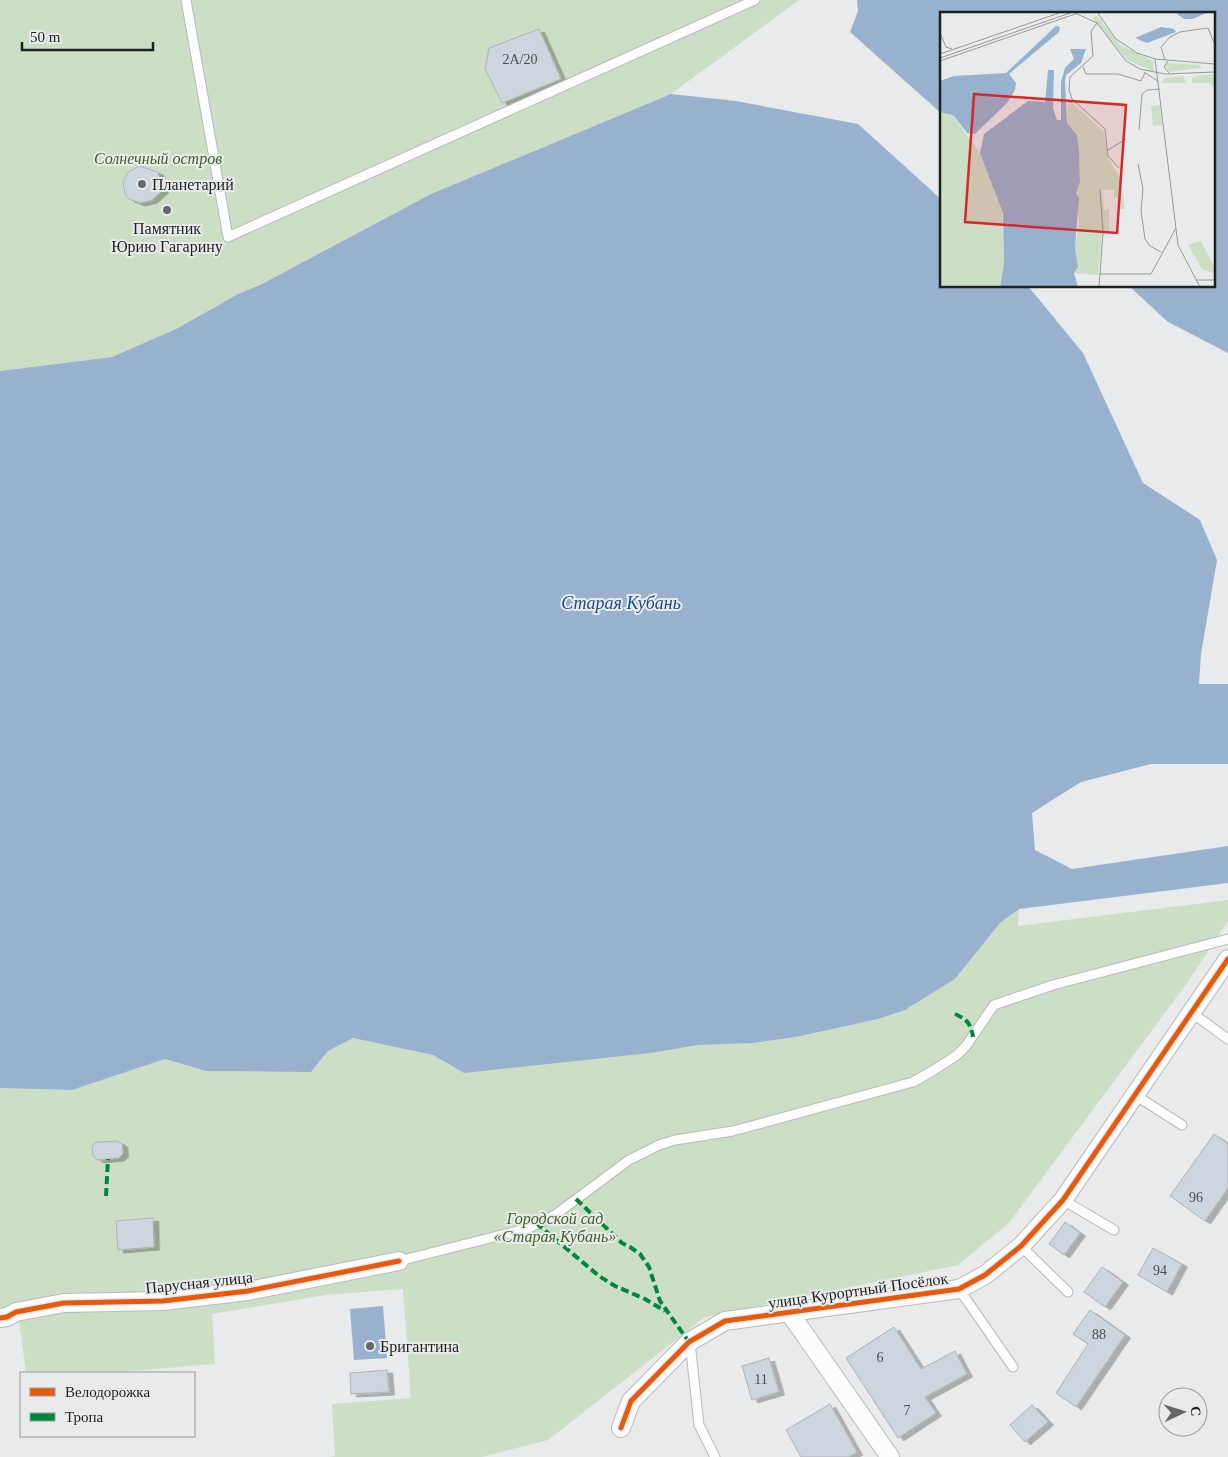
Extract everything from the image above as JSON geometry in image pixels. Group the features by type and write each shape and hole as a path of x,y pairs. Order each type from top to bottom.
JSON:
{"street":[{"name":"улица Курортный Посёлок","path":"621,1428 631,1401 690,1342 725,1321 959,1289 985,1275 1021,1246 1063,1200 1228,960"},
{"name":"Парусная улица","path":"0,1318 7,1317 16,1312 64,1303 170,1300 248,1291 400,1262"},
{"path":"789,1312 890,1457"}],"lane":[{"path":"186,0 228,237 755,0"},
{"path":"400,1262 529,1228 555,1215 629,1160 659,1145 675,1140 743,1129 913,1082 957,1055 966,1046 994,1005 1053,985 1228,939"},
{"path":"1192,1013 1228,1039"},
{"path":"1135,1095 1182,1125"},
{"path":"1063,1200 1114,1230"},
{"path":"1021,1246 1068,1292"},
{"path":"959,1289 1013,1367"},
{"path":"690,1342 698,1425 715,1457"}],"green space":[{"name":"Солнечный остров","path":"0,0 799,0 671,94 431,194 262,284 238,294 176,329 112,357 0,371"},
{"name":"Городской сад «Старая Кубань»","path":"1228,900 1228,921 1187,983 1009,1223 958,1265 705,1317 548,1440 482,1457 329,1457 335,1456 332,1404 411,1398 403,1289 325,1295 212,1314 215,1364 118,1372 26,1372 18,1313 0,1313 0,1088 72,1090 165,1059 206,1071 311,1072 328,1051 353,1038 433,1055 464,1073 698,1045 753,1043 796,1037 878,1019 905,1010 955,979 1000,923 1019,909 1018,926"}],"water":[{"path":"857,0 1228,0 1228,353 1168,322 1131,288 1216,288 1216,12 940,12 940,112 850,32 858,11"},
{"name":"Старая Кубань","path":"671,94 736,101 858,124 940,198 940,288 1030,288 1083,353 1143,483 1200,520 1217,560 1201,654 1199,684 1228,684 1228,764 1151,764 1081,782 1032,813 1035,850 1072,869 1228,846 1228,883 1019,909 1000,923 955,979 905,1010 878,1019 796,1037 753,1043 698,1045 651,1053 464,1073 433,1055 353,1038 328,1051 311,1072 206,1071 165,1059 72,1090 0,1088 0,371 112,357 176,329 238,294 262,284 431,194"},
{"path":"383,1306 387,1358 354,1360 350,1309"}],"building":[{"path":"539,29 561,79 502,103 485,69 489,48"},
{"name":"Планетарий","path":"139,166 158,172 163,190 152,200 140,203 129,199 125,194 123,182 128,172"},
{"path":"1214,1134 1228,1144 1228,1188 1205,1221 1170,1196"},
{"path":"117,1141 122,1144 123,1154 119,1158 98,1160 93,1156 92,1146 97,1142"},
{"path":"153,1218 154,1247 118,1250 116,1221"},
{"path":"1065,1222 1080,1233 1064,1255 1049,1244"},
{"path":"1153,1248 1182,1264 1167,1292 1138,1275"},
{"path":"1102,1267 1123,1282 1105,1307 1084,1292"},
{"path":"1090,1310 1125,1335 1076,1407 1056,1393 1088,1344 1073,1334"},
{"path":"894,1327 921,1369 955,1351 967,1374 925,1397 936,1413 898,1438 846,1358"},
{"path":"769,1358 779,1392 752,1400 742,1366"},
{"path":"387,1370 389,1392 351,1394 350,1373"},
{"path":"830,1404 857,1452 849,1457 801,1457 786,1430"},
{"path":"1032,1405 1048,1422 1025,1442 1010,1425"}],"marked path":[{"path":"955,1014 968,1023 973,1037"},
{"path":"106,1196 108,1159"},
{"path":"576,1199 622,1243 640,1254 649,1267 660,1301 689,1342"},
{"path":"536,1223 599,1276 665,1311"}],"cycle path":[{"path":"621,1428 631,1401 689,1342 725,1321 959,1289 985,1275 1021,1246 1063,1200 1228,959"},
{"path":"0,1318 7,1317 16,1312 64,1303 163,1301 248,1291 399,1261"}],"place":[{"name":"Планетарий","path":"142,184"},
{"name":"Памятник Юрию Гагарину","path":"167,210"},
{"name":"Бригантина","path":"370,1346"}]}
